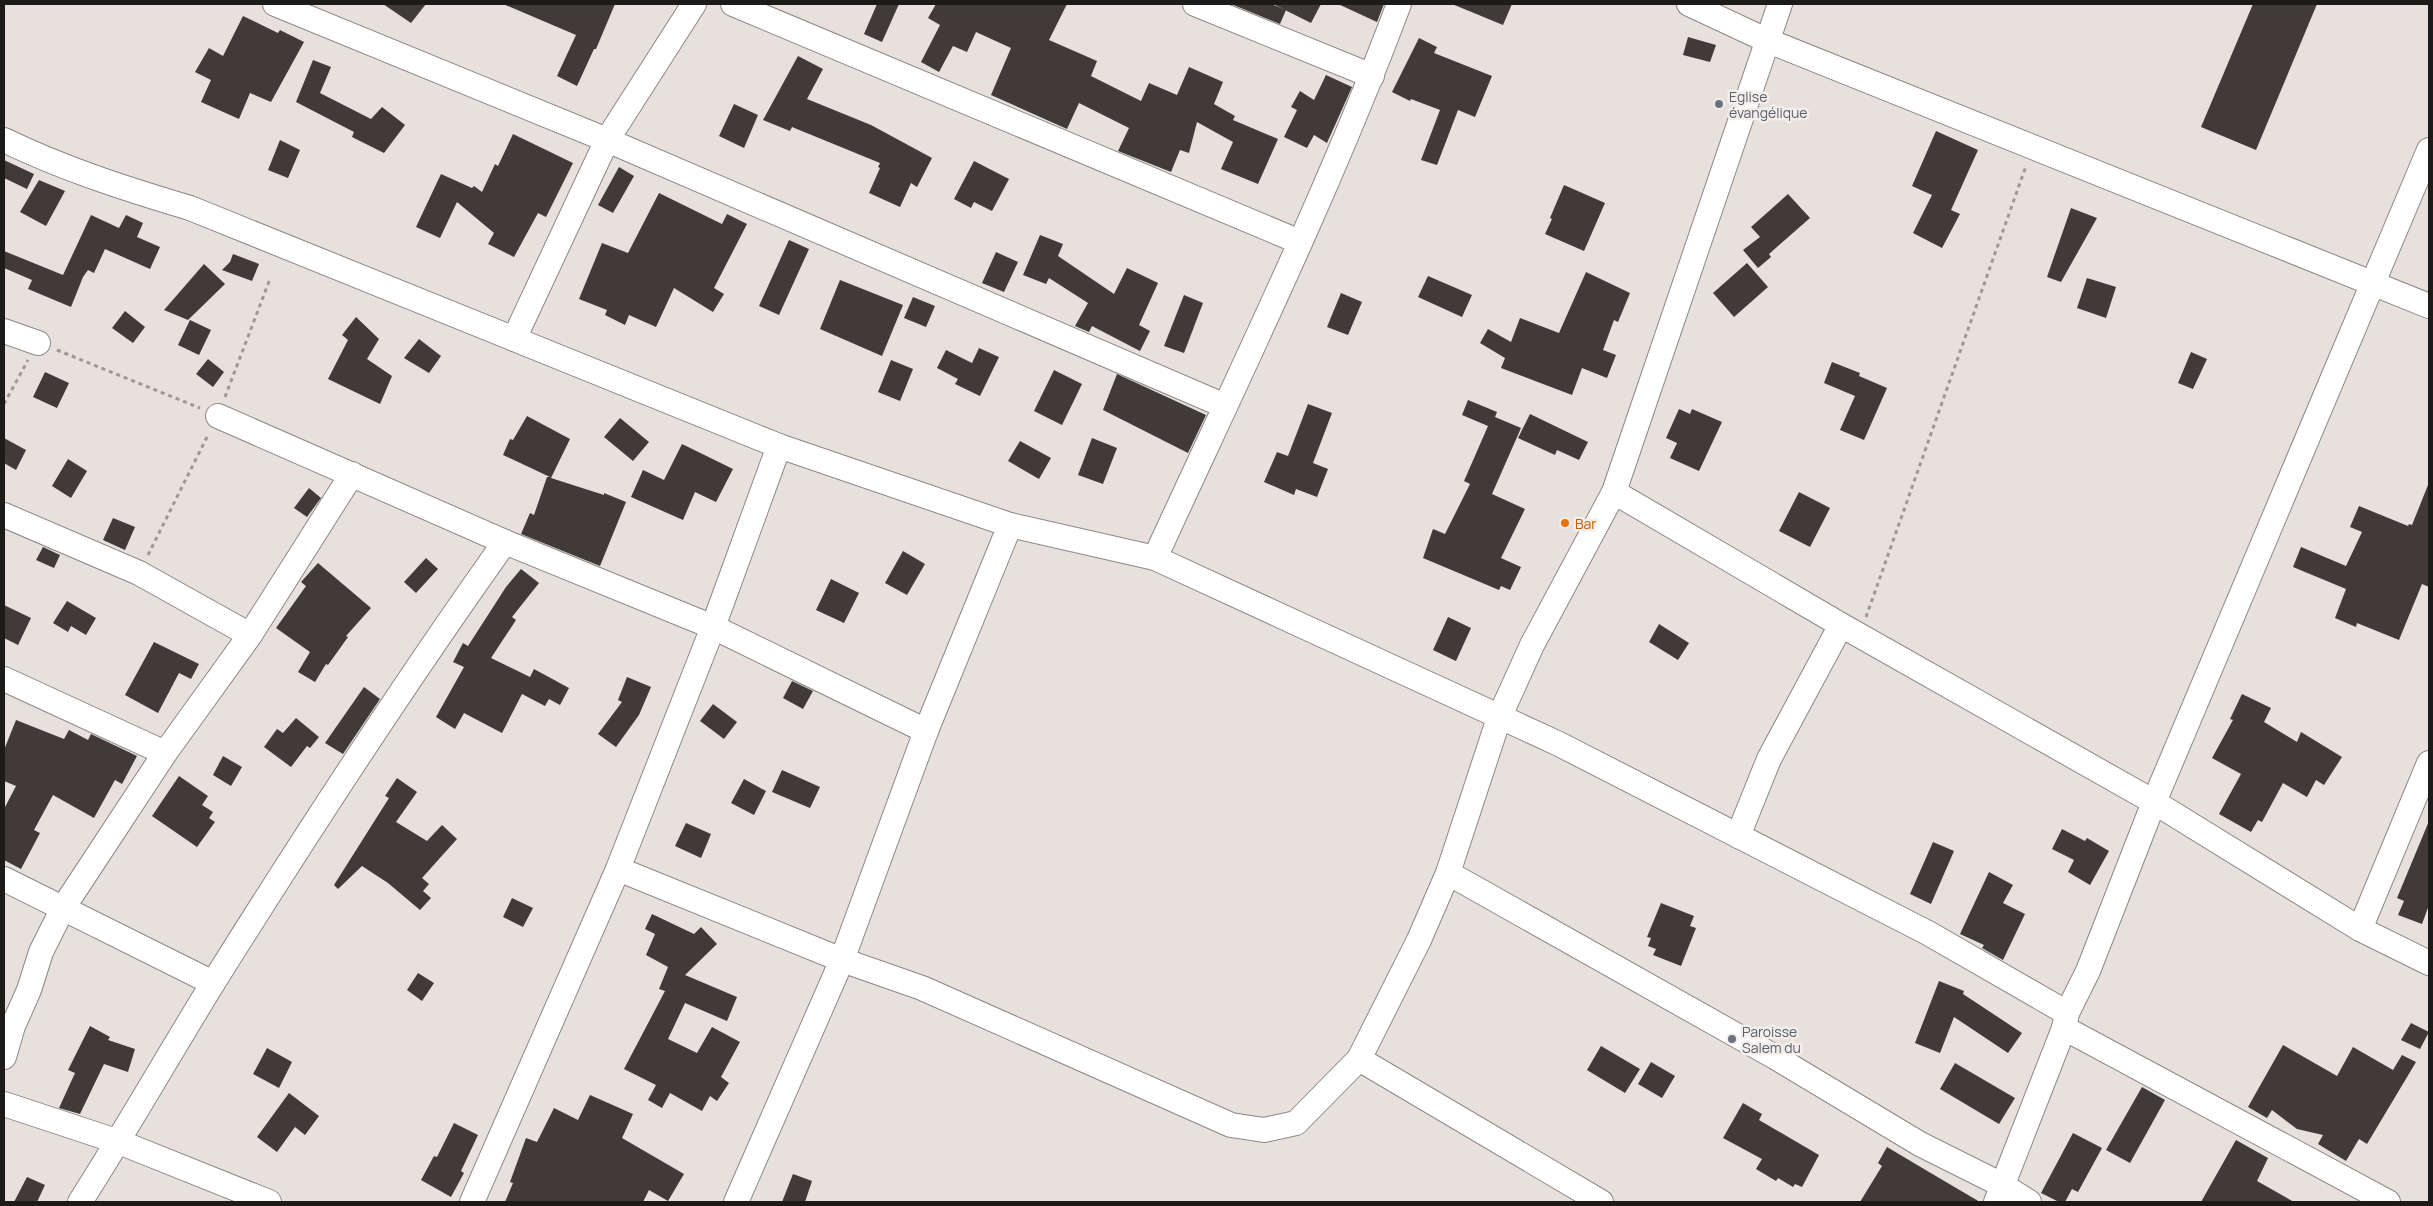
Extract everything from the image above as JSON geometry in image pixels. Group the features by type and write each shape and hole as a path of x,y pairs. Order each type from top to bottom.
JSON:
{"street":[{"path":"275,4 607,140 1225,406"},
{"path":"514,339 607,140 694,4"},
{"path":"733,4 1300,242"},
{"path":"1195,4 1372,76"},
{"path":"1155,558 1300,242 1372,76 1399,4"},
{"path":"1689,4 1766,40 2429,306"},
{"path":"618,869 842,960 922,988 1231,1125 1264,1130 1296,1123 1359,1059 1419,940 1448,873 1499,718 1532,645 1614,492 1766,40 1780,4"},
{"path":"4,140 46,161 112,185 190,208 780,446 1010,525 1155,558 1559,744 1928,933 2066,1020 2388,1202"},
{"path":"1999,1194 2066,1020 2088,971 2154,802 2429,150"},
{"path":"4,330 38,343"},
{"path":"218,416 506,542 713,627 926,732"},
{"path":"472,1202 618,869 713,627 780,446"},
{"path":"4,1057 41,952 63,908 165,753 250,635 352,474"},
{"path":"1614,492 1850,630 2154,802 2360,929 2429,963"},
{"path":"4,515 139,573 250,635"},
{"path":"736,1202 842,960 926,732 1010,525"},
{"path":"80,1202 119,1142 213,983 430,648 506,542"},
{"path":"1738,836 1768,759 1850,630"},
{"path":"4,679 165,753"},
{"path":"2360,929 2429,763"},
{"path":"1448,873 1775,1057 1999,1194 2030,1202"},
{"path":"4,879 213,983"},
{"path":"1359,1059 1601,1202"},
{"path":"4,1104 119,1142 269,1202"}],"path":[{"path":"1850,630 2033,146"},
{"path":"4,404 38,343 218,416"}],"building":[{"path":"383,4 426,4 411,23"},
{"path":"503,4 615,4 596,49 594,49 577,86 557,76 576,35"},
{"path":"877,4 899,4 882,42 864,34"},
{"path":"936,4 1067,4 1049,40 1097,61 1091,76 1141,101 1149,83 1177,95 1189,67 1223,82 1214,104 1235,116 1233,120 1278,139 1258,184 1221,169 1233,142 1197,122 1189,153 1180,150 1171,172 1118,151 1129,128 1079,103 1067,129 991,95 1011,48 976,32 967,52 953,46 939,72 921,62 940,25 928,18"},
{"path":"1231,4 1271,4 1286,10 1280,24"},
{"path":"1273,4 1321,4 1311,23"},
{"path":"1338,4 1384,4 1377,22"},
{"path":"1452,4 1512,4 1503,25"},
{"path":"2253,4 2317,4 2256,150 2201,127"},
{"path":"243,16 278,33 280,30 304,42 271,102 250,93 239,119 201,102 211,80 195,72 209,48 223,56"},
{"path":"1688,37 1716,45 1710,62 1683,55"},
{"path":"1419,38 1437,47 1434,53 1492,76 1475,117 1458,110 1437,165 1421,160 1440,110 1411,99 1410,101 1392,92"},
{"path":"798,56 823,69 807,99 871,125 932,158 917,187 911,183 900,207 869,193 880,168 878,167 880,163 792,127 790,131 763,120"},
{"path":"313,60 331,67 320,93 371,119 382,107 405,125 384,153 352,137 354,132 296,102"},
{"path":"1326,75 1352,87 1327,143 1314,135 1307,148 1284,137 1297,110 1291,107 1300,91 1314,100"},
{"path":"734,104 758,115 744,148 719,136"},
{"path":"1936,131 1978,150 1951,210 1960,214 1942,248 1913,233 1932,195 1912,186"},
{"path":"513,134 573,163 546,217 538,213 514,257 488,244 494,233 457,202 440,238 416,227 441,174 472,188 474,186 482,192 495,164 498,166"},
{"path":"280,140 300,150 288,178 268,170"},
{"path":"4,160 34,174 27,189 4,178"},
{"path":"974,161 1009,179 992,211 974,202 971,208 954,199"},
{"path":"619,167 634,176 613,213 598,205"},
{"path":"39,180 65,191 46,226 20,212"},
{"path":"1564,185 1605,203 1584,251 1545,234"},
{"path":"659,193 722,224 727,214 747,224 714,288 724,294 713,312 674,288 656,327 629,315 625,325 605,315 607,310 579,299 602,243 628,253"},
{"path":"1788,194 1810,218 1769,254 1771,257 1758,268 1743,250 1760,237 1751,227"},
{"path":"2071,208 2097,218 2061,282 2047,277"},
{"path":"91,215 119,228 126,215 143,223 137,237 160,247 150,269 105,249 94,273 88,270 83,277 71,307 28,289 32,280 4,268 4,251 63,275"},
{"path":"1040,235 1063,244 1058,256 1114,294 1127,268 1158,283 1139,325 1150,331 1140,351 1092,326 1089,332 1075,326 1088,303 1049,278 1046,284 1023,275"},
{"path":"789,240 809,249 779,315 759,306"},
{"path":"996,252 1018,262 1004,292 982,283"},
{"path":"233,254 259,264 252,281 222,270 230,262"},
{"path":"1747,263 1768,287 1734,317 1713,293"},
{"path":"204,264 225,284 188,320 164,310"},
{"path":"1586,272 1630,293 1618,322 1614,320 1603,350 1616,355 1607,378 1582,368 1572,395 1501,368 1505,358 1480,343 1488,329 1511,342 1520,318 1559,333"},
{"path":"1428,276 1472,295 1462,317 1418,297"},
{"path":"2087,278 2116,287 2106,318 2077,308"},
{"path":"840,280 903,305 882,356 820,329"},
{"path":"1341,293 1362,302 1348,335 1327,327"},
{"path":"1184,295 1203,303 1184,353 1164,346"},
{"path":"913,297 935,306 926,327 904,318"},
{"path":"125,311 145,327 133,343 112,328"},
{"path":"356,317 379,339 367,359 392,376 380,404 328,379 348,340 342,335"},
{"path":"190,320 211,330 199,355 178,345"},
{"path":"419,339 441,356 429,373 404,358"},
{"path":"979,348 999,357 980,396 955,384 958,379 937,368 946,350 972,363"},
{"path":"2191,352 2207,359 2193,389 2178,383"},
{"path":"208,359 224,372 213,387 196,374"},
{"path":"891,360 913,369 900,401 878,392"},
{"path":"1832,362 1860,373 1859,376 1887,388 1864,440 1840,430 1855,396 1824,383"},
{"path":"1054,370 1082,384 1062,425 1034,411"},
{"path":"45,372 69,383 57,408 33,397"},
{"path":"1117,374 1206,415 1188,453 1103,410"},
{"path":"1468,400 1497,412 1495,417 1521,428 1492,494 1525,509 1501,558 1521,567 1510,590 1501,586 1499,590 1423,558 1433,529 1445,534 1470,484 1464,481 1488,426 1462,415"},
{"path":"1308,404 1332,413 1313,463 1328,469 1317,497 1296,489 1294,495 1264,482 1277,452 1288,456"},
{"path":"1679,409 1690,414 1692,409 1722,422 1699,471 1670,458 1677,443 1666,438"},
{"path":"1530,414 1588,442 1579,460 1557,450 1555,455 1518,438"},
{"path":"527,416 570,439 551,478 604,495 604,493 626,502 600,566 521,534 530,513 534,515 547,477 550,477 503,455 510,439 513,440"},
{"path":"620,418 649,442 633,461 604,437"},
{"path":"4,438 26,450 16,470 4,463"},
{"path":"1092,438 1117,448 1103,484 1078,475"},
{"path":"1020,441 1051,458 1039,479 1008,461"},
{"path":"682,444 733,469 716,502 695,492 683,520 631,497 643,470 664,480"},
{"path":"68,459 87,471 71,498 52,486"},
{"path":"2428,485 2429,587 2422,584 2399,640 2357,623 2356,627 2335,618 2346,589 2293,567 2301,547 2346,566 2362,532 2350,527 2359,506 2408,526 2409,524 2412,525"},
{"path":"309,488 321,498 307,517 294,508"},
{"path":"1799,492 1830,508 1810,547 1779,531"},
{"path":"113,518 135,527 125,550 103,540"},
{"path":"43,547 60,555 54,568 36,560"},
{"path":"903,551 925,564 907,595 885,583"},
{"path":"426,558 438,569 416,593 404,582"},
{"path":"318,563 371,608 346,636 348,637 328,665 326,664 315,682 298,672 310,652 276,628 306,586 301,582"},
{"path":"521,569 539,583 512,617 516,620 491,658 530,677 534,669 569,688 560,705 549,699 545,706 522,694 502,733 464,713 455,729 436,717 464,667 453,662 463,643 468,646 506,587"},
{"path":"831,579 859,593 844,623 816,610"},
{"path":"67,601 96,618 86,635 71,626 68,632 53,623"},
{"path":"4,605 31,618 18,645 4,638"},
{"path":"1448,617 1471,628 1456,661 1433,650"},
{"path":"1659,624 1689,643 1678,660 1649,642"},
{"path":"154,642 199,664 191,679 179,673 158,713 125,695"},
{"path":"627,677 651,687 639,715 616,747 598,734 622,702 618,700"},
{"path":"792,681 813,691 803,709 783,698"},
{"path":"364,687 380,699 343,754 325,743"},
{"path":"2242,694 2271,708 2264,722 2297,742 2301,732 2342,757 2324,785 2316,780 2307,797 2283,783 2262,822 2258,820 2251,832 2219,814 2241,774 2212,758 2233,720 2230,719"},
{"path":"713,704 737,722 724,739 700,721"},
{"path":"296,718 319,737 310,748 307,746 291,767 264,747 277,729 283,733"},
{"path":"16,720 64,739 69,730 88,740 91,734 137,756 122,784 115,780 94,818 53,795 34,830 40,833 21,869 4,860 4,809 16,786 4,781 4,750"},
{"path":"223,756 242,767 231,786 213,775"},
{"path":"782,770 820,787 810,808 772,792"},
{"path":"179,776 208,796 202,805 213,812 209,818 215,822 197,847 152,816"},
{"path":"397,778 417,792 396,822 427,841 442,825 457,839 422,878 429,884 423,891 431,898 420,910 388,883 362,866 338,889 334,885 389,798 385,796"},
{"path":"744,779 766,791 754,815 731,803"},
{"path":"2429,821 2429,905 2422,924 2398,915 2404,901 2397,898"},
{"path":"686,823 711,834 701,858 675,846"},
{"path":"2062,829 2085,841 2087,838 2109,851 2090,885 2068,872 2074,860 2052,849"},
{"path":"1933,842 1954,851 1931,904 1910,894"},
{"path":"1989,872 2013,885 2003,903 2025,914 2003,960 1982,948 1984,945 1960,934"},
{"path":"512,898 533,908 523,927 503,917"},
{"path":"1661,903 1694,916 1690,926 1696,928 1681,966 1653,955 1656,949 1648,946 1651,938 1647,937"},
{"path":"652,914 694,934 701,927 717,944 685,975 737,997 727,1021 685,1003 668,1039 697,1053 712,1027 740,1042 721,1077 729,1083 717,1101 710,1096 702,1111 670,1093 662,1108 648,1100 656,1085 624,1069 665,991 659,989 668,967 646,955 655,934 645,929"},
{"path":"418,973 434,983 422,1001 407,990"},
{"path":"1939,981 1964,991 1963,994 2022,1033 2008,1053 1954,1017 1940,1053 1915,1043"},
{"path":"2411,1023 2429,1032 2420,1049 2401,1040"},
{"path":"90,1026 110,1037 108,1040 135,1049 128,1072 104,1064 80,1114 59,1108 75,1073 68,1070"},
{"path":"2283,1045 2337,1076 2353,1047 2393,1070 2402,1055 2416,1062 2367,1144 2359,1139 2346,1161 2318,1144 2323,1135 2297,1129 2272,1110 2267,1118 2248,1107"},
{"path":"1601,1046 1640,1069 1625,1093 1587,1070"},
{"path":"267,1048 292,1062 279,1088 253,1074"},
{"path":"1651,1062 1675,1076 1662,1098 1638,1084"},
{"path":"1955,1063 2015,1098 1999,1124 1940,1089"},
{"path":"2142,1087 2165,1100 2130,1163 2106,1150"},
{"path":"289,1093 319,1116 305,1135 295,1127 277,1152 257,1137"},
{"path":"590,1095 633,1114 622,1138 684,1174 668,1201 649,1190 643,1202 505,1202 513,1183 510,1182 526,1138 537,1142 554,1108 578,1120"},
{"path":"1743,1103 1762,1114 1759,1120 1819,1155 1802,1187 1795,1184 1793,1187 1778,1178 1776,1181 1756,1169 1762,1159 1723,1138"},
{"path":"454,1123 478,1135 461,1171 464,1173 451,1197 421,1180 434,1156 437,1157"},
{"path":"2073,1133 2102,1148 2078,1192 2072,1189 2065,1202 2059,1202 2041,1193"},
{"path":"2236,1140 2268,1158 2257,1181 2294,1202 2201,1202"},
{"path":"1887,1147 1980,1202 1860,1202 1882,1166 1878,1163"},
{"path":"793,1174 812,1181 805,1202 782,1202"},
{"path":"27,1177 45,1185 37,1202 14,1202"}],"place":[{"name":"Eglise évangélique","path":"1719,104"},
{"name":"Bar","path":"1565,523"},
{"name":"Paroisse Salem du","path":"1732,1039"}]}
